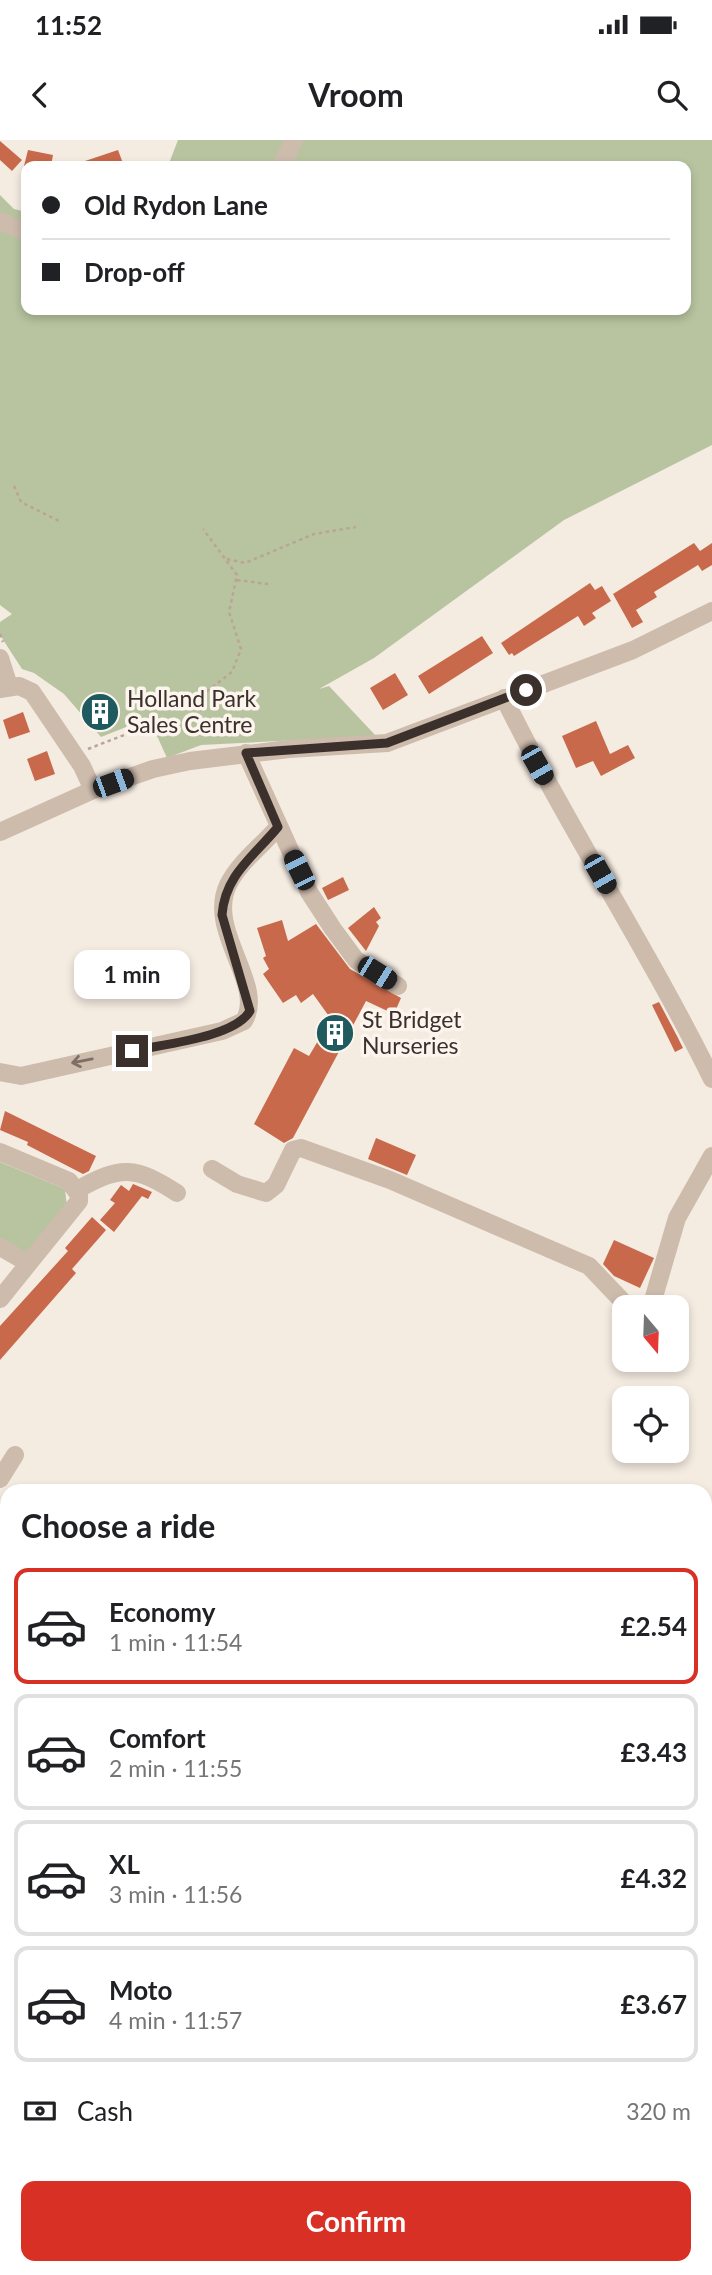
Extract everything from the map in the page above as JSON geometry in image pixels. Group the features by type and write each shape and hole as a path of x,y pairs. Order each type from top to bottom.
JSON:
{"street":[{"path":"284,161 294,140"},
{"path":"0,221 21,230"},
{"path":"0,832 93,790 153,769 246,753 387,743 633,650 712,611"},
{"path":"0,658 4,688 32,692 75,756 93,790"},
{"path":"504,698 537,765 659,976 712,1079"},
{"path":"246,753 309,892 356,960 398,986"},
{"path":"0,1072 21,1076 222,1031 244,1021 250,1004 222,915 223,899 240,866 278,827"},
{"path":"212,1170 237,1184 266,1193 276,1185 293,1150 302,1148 390,1180 589,1266 617,1295"},
{"path":"0,1152 65,1179 78,1196"},
{"path":"654,1295 677,1218 712,1156"},
{"path":"0,1299 78,1196 114,1171 131,1171 153,1178 177,1193"},
{"path":"0,1247 28,1263"},
{"path":"0,1486 0,1478 15,1455"}],"path":[{"path":"14,486 21,502 59,521"},
{"path":"226,559 245,563 314,534 356,527"},
{"path":"192,722 200,713 206,692 232,672 241,649 229,612 237,580 226,559 203,529"},
{"path":"237,580 268,584"},
{"path":"75,756 97,744 138,730"}],"green space":[{"path":"178,140 712,140 712,445 564,520 374,658 319,689 329,686 376,736 201,745 167,758 158,738 144,720 101,737 64,694 34,673 22,669 0,635 0,622 12,614 0,605 0,195 14,209 21,211 21,315 691,315 691,161 170,161"},
{"path":"0,1162 65,1189 67,1207 24,1257 0,1242"}],"building":[{"path":"0,141 22,160 12,171 0,160"},
{"path":"28,150 53,155 52,161 25,161"},
{"path":"118,150 122,161 85,161"},
{"path":"694,543 700,551 712,543 712,565 702,571 698,565 654,592 657,597 636,610 643,622 632,628 613,594"},
{"path":"590,583 595,590 602,586 611,601 592,613 596,618 584,626 578,616 514,656 512,653 509,655 501,643"},
{"path":"482,636 493,653 429,694 418,676"},
{"path":"395,673 408,695 383,710 370,688"},
{"path":"23,712 30,732 9,739 3,720"},
{"path":"596,721 610,754 628,745 635,758 601,776 593,761 576,768 562,736"},
{"path":"47,751 55,774 35,781 27,759"},
{"path":"343,877 349,890 328,900 322,888"},
{"path":"374,907 381,918 376,922 379,926 366,951 348,928"},
{"name":"St Bridget Nurseries","path":"282,920 288,941 316,924 350,969 401,998 394,1014 366,1001 293,1138 284,1143 254,1124 294,1048 309,1056 331,1019 313,994 301,1003 296,995 283,1003 263,974 269,969 263,958 266,956 257,928"},
{"path":"659,1002 683,1048 675,1052 652,1005"},
{"path":"5,1111 96,1156 89,1171 83,1174 27,1145 28,1142 0,1130"},
{"path":"376,1138 416,1155 407,1175 368,1159"},
{"path":"133,1184 152,1192 148,1199 142,1196 114,1232 100,1220 115,1203 110,1200 121,1185 129,1191"},
{"path":"92,1217 106,1230 72,1269 76,1273 0,1360 0,1326 68,1251 65,1248"},
{"path":"614,1240 654,1258 640,1288 614,1276 603,1264"}],"place":[{"name":"Holland Park Sales Centre","path":"100,712"},
{"name":"St Bridget Nurseries","path":"335,1033"}],"route":[{"path":"132,1051 222,1031 244,1021 250,1011 243,979 222,915 223,899 240,866 278,827 246,753 387,743 526,690"}]}
